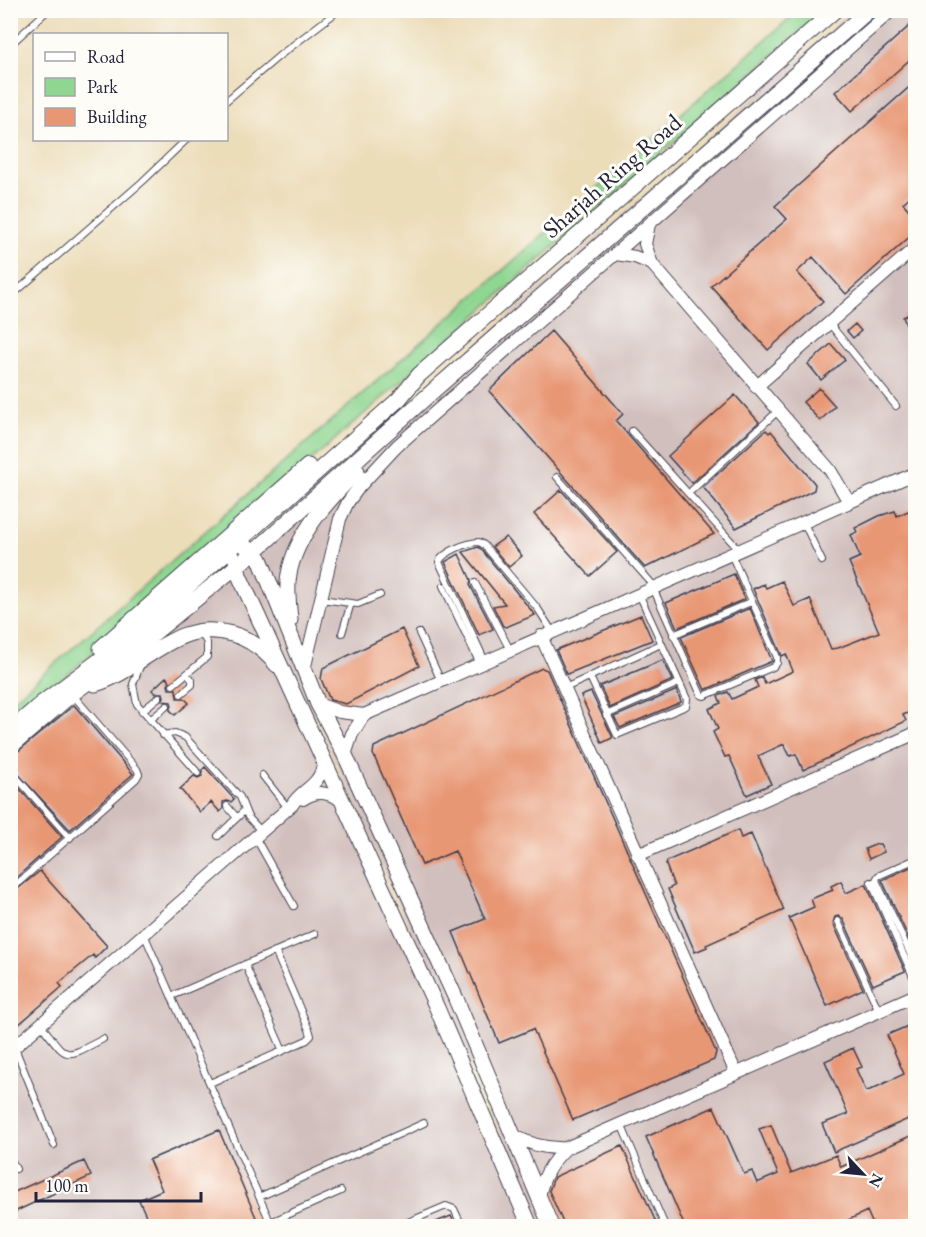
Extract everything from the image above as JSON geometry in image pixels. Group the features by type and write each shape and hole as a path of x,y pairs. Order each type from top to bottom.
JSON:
{"street":[{"name":"Sharjah Ring Road","path":"419,375 836,10"},
{"path":"42,703 132,636 433,391 869,10"},
{"path":"304,670 340,519 358,487 397,446 444,403 892,10"},
{"path":"649,224 645,244 652,264 830,470 849,502"},
{"path":"756,387 915,247"},
{"path":"616,254 634,257 652,264"},
{"path":"10,747 77,689 153,634 236,567 242,546 399,399 419,375"},
{"path":"10,730 401,385 419,375"},
{"path":"297,653 288,599 292,559 299,543 320,513 351,478 416,414 433,391"},
{"path":"318,704 340,712 364,715 915,473"},
{"path":"242,546 260,559 318,704 345,755 456,999 551,1227"},
{"path":"236,567 450,1038 530,1227"},
{"path":"77,689 103,681 177,637 198,631 222,631 240,636 268,655 286,676"},
{"path":"547,634 564,688 736,1073"},
{"path":"345,755 352,734 364,715"},
{"path":"638,855 915,733"},
{"path":"290,807 317,780 324,763"},
{"path":"13,1049 290,807 316,793 326,793 341,800"},
{"path":"539,1200 540,1188 547,1171 557,1156 566,1148 915,995"},
{"path":"513,1135 533,1145 555,1149 566,1148"}],"lane":[{"path":"10,45 48,10"},
{"path":"228,99 339,10"},
{"path":"10,297 142,182 185,141"},
{"path":"829,323 896,406"},
{"path":"692,490 778,411"},
{"path":"557,477 654,587 699,694 702,696 773,667 777,663 777,657 751,602 735,552 632,431"},
{"path":"803,522 822,561"},
{"path":"482,662 440,562 443,556 463,547 476,542 483,545 538,609 547,634"},
{"path":"475,583 510,650"},
{"path":"443,586 482,662"},
{"path":"590,677 615,734 620,735 686,706 687,699 639,594"},
{"path":"320,599 360,604 380,595"},
{"path":"673,635 751,602"},
{"path":"342,633 351,603"},
{"path":"173,685 205,660 208,652 205,638 198,631"},
{"path":"419,633 441,681"},
{"path":"564,688 661,644"},
{"path":"144,657 133,684 134,698 142,711 198,773"},
{"path":"181,694 192,685 187,674"},
{"path":"606,715 679,683"},
{"path":"10,890 139,774 77,689"},
{"path":"142,711 159,697"},
{"path":"150,720 167,706"},
{"path":"163,735 175,733 185,737 240,798 294,906"},
{"path":"10,770 70,838"},
{"path":"262,775 290,807"},
{"path":"227,806 237,818"},
{"path":"218,836 245,810"},
{"path":"915,859 876,879 914,958 915,966"},
{"path":"871,882 915,983"},
{"path":"838,921 879,1011"},
{"path":"144,933 272,1224 341,1191"},
{"path":"172,996 315,934"},
{"path":"210,1083 309,1038 311,1034 275,951"},
{"path":"245,964 282,1051"},
{"path":"40,1024 67,1054 103,1039"},
{"path":"13,1049 54,1146"},
{"path":"259,1197 424,1123"},
{"path":"621,1124 665,1227"},
{"path":"10,1157 16,1169"},
{"path":"399,1227 446,1206 454,1209 462,1227"}],"shaded area":[{"path":"852,11 915,11 915,1226 541,1226 269,611 530,1226 11,1226 10,756"}],"green space":[{"path":"798,11 823,11 11,724 10,703"}],"building":[{"path":"915,21 915,55 852,111 835,92"},
{"path":"915,82 915,192 903,203 915,217 915,232 846,294 813,257 797,272 823,301 768,350 711,286 787,219 775,206"},
{"path":"915,312 915,346 903,317"},
{"path":"855,324 861,331 853,338 847,331"},
{"path":"551,331 623,414 616,421 714,534 645,568 489,391"},
{"path":"831,344 845,360 821,380 808,364"},
{"path":"819,388 835,406 820,421 803,402"},
{"path":"735,395 759,422 692,483 668,456"},
{"path":"766,430 769,433 771,431 815,484 814,490 736,528 703,487"},
{"path":"561,490 617,552 590,576 534,514"},
{"path":"915,508 915,710 903,715 906,721 803,770 796,754 790,756 784,744 758,756 771,784 747,795 729,756 725,757 713,732 718,729 709,709 721,703 718,696 728,692 732,699 758,687 755,680 762,677 765,684 793,671 786,654 782,656 753,589 764,584 766,588 782,581 794,606 810,599 831,649 879,632 849,562 860,557 851,535 857,532 855,528 879,516 895,511 897,516"},
{"path":"506,537 522,556 509,567 492,547"},
{"path":"478,547 535,615 506,627 503,626 493,606 505,604 463,552"},
{"path":"459,554 471,580 470,585 493,629 479,635 445,562"},
{"path":"734,574 745,599 677,628 666,603"},
{"path":"750,608 772,661 705,690 681,637"},
{"path":"641,615 652,640 567,674 556,650"},
{"path":"402,629 419,666 346,704 330,700 321,679 323,668"},
{"path":"663,660 673,680 610,708 600,686"},
{"path":"542,668 547,670 716,1052 714,1060 573,1120 533,1029 499,1043 453,932 485,919 455,851 422,865 373,754 374,747"},
{"path":"166,677 170,681 169,689 176,689 177,698 184,698 189,703 175,715 170,710 171,702 162,701 163,693 155,693 152,690"},
{"path":"677,690 681,702 620,728 614,717"},
{"path":"591,692 612,736 602,743 581,696"},
{"path":"74,705 133,774 70,830 10,765 10,758"},
{"path":"205,767 234,799 231,802 223,802 223,809 220,812 211,802 200,812 180,789 194,776 198,778 202,776 202,770"},
{"path":"10,778 62,837 10,883"},
{"path":"738,830 741,838 751,834 784,910 695,952 668,889 674,886 666,865 667,861"},
{"path":"880,844 884,852 869,859 865,849"},
{"path":"915,865 915,952 882,880"},
{"path":"40,871 107,946 95,958 93,955 59,983 62,987 10,1032 10,928 14,932 10,895"},
{"path":"841,881 846,893 866,884 905,971 873,985 843,919 839,916 835,917 833,923 863,989 827,1006 789,918 814,907 811,899 833,890 831,886"},
{"path":"915,1023 915,1116 834,1152 822,1124 848,1114 825,1061 853,1048 862,1067 856,1069 866,1091 870,1090 904,1074 887,1035"},
{"path":"714,1107 744,1174 752,1171 757,1183 778,1174 759,1129 771,1125 791,1173 836,1155 841,1167 915,1134 915,1227 874,1227 867,1211 834,1227 685,1227 646,1137"},
{"path":"219,1130 260,1227 151,1227 139,1200 162,1190 149,1160"},
{"path":"622,1146 658,1227 565,1227 549,1191 554,1177"},
{"path":"84,1161 91,1176 10,1214 10,1194"},
{"path":"451,1216 456,1227 426,1227 426,1226"}]}
